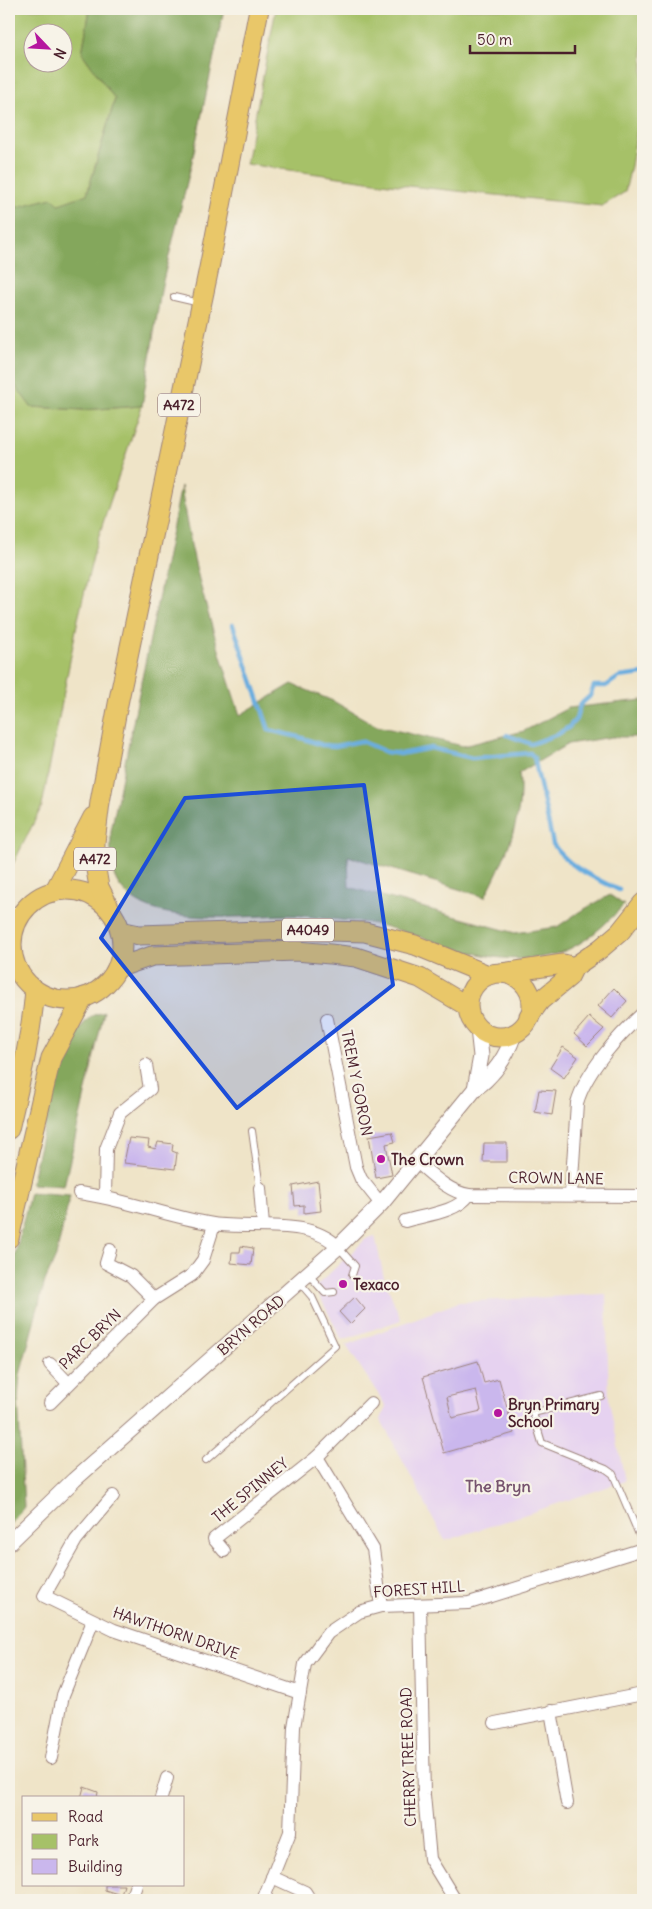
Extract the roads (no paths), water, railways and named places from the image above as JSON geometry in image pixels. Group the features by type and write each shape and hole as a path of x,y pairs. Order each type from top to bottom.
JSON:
{"main road":[{"name":"A472","path":"112,913 99,887 95,864 95,842 100,802 118,704 202,303 259,9"},
{"name":"A472","path":"54,892 100,802"},
{"path":"70,890 86,894 100,901 112,913 120,931 122,950 117,968 109,981 98,990 84,997 67,1000 50,998 35,990 14,968 12,940 17,913 33,902 54,892 70,890"},
{"path":"530,1016 532,1009 530,994 526,986 510,974 493,974 474,986 469,995 467,1006 471,1020 478,1029 489,1036 500,1038 514,1034 523,1027 530,1016 540,1000 569,977 574,967 620,932 643,903"},
{"name":"A4049","path":"120,931 139,935 330,930 365,932 415,945 493,974 562,964 574,967"},
{"name":"A4049","path":"117,968 152,956 296,952 330,954 356,957 420,978 467,1006"},
{"path":"9,1129 26,1062 35,990"},
{"path":"9,1238 51,1058 84,997"}],"street":[{"path":"571,1194 577,1103 580,1092 597,1066 642,1015"},
{"name":"TREM Y GORON","path":"327,1019 356,1167 360,1179 381,1204"},
{"name":"BRYN ROAD","path":"475,1089 481,1056 478,1029"},
{"name":"BRYN ROAD","path":"9,1543 74,1480 304,1278 381,1204 418,1162 475,1089 486,1081 503,1060 514,1034"},
{"path":"105,1196 106,1149 120,1113 150,1089 146,1065"},
{"name":"CROWN LANE","path":"418,1162 447,1186 468,1195 571,1194 643,1196"},
{"path":"260,1188 264,1226"},
{"path":"79,1193 105,1196 214,1224 264,1226 321,1233 338,1247"},
{"path":"404,1221 454,1207 464,1201 468,1195"},
{"name":"PARC BRYN","path":"50,1403 154,1299 192,1275 204,1260 214,1224"},
{"path":"110,1250 106,1263 131,1276 154,1299"},
{"path":"50,1364 68,1383"},
{"name":"THE SPINNEY","path":"224,1551 214,1539 317,1457 372,1403"},
{"path":"317,1457 373,1548 381,1606"},
{"name":"HAWTHORN DRIVE","path":"113,1496 76,1540 44,1596 93,1621 300,1692"},
{"name":"FOREST HILL","path":"263,1900 290,1832 294,1728 305,1664 328,1633 359,1612 381,1606 469,1603 643,1549"},
{"name":"CHERRY TREE ROAD","path":"420,1605 424,1795 430,1859 455,1900"},
{"path":"51,1758 63,1695 93,1621"},
{"path":"495,1723 643,1694"},
{"path":"551,1711 567,1803"},
{"path":"162,1796 166,1778"},
{"path":"272,1877 305,1892 310,1900"},
{"path":"131,1900 136,1886"}],"lane":[{"path":"174,297 202,303"},
{"path":"252,1131 260,1188"},
{"path":"338,1247 355,1266 352,1275"},
{"path":"304,1278 326,1293 334,1292"},
{"path":"206,1460 335,1346 304,1278"},
{"path":"601,1396 532,1413 542,1443 606,1468 613,1474 643,1544"}],"waterway":[{"path":"233,625 269,730 322,745 335,746 361,741 386,752 400,754 431,748 472,758 530,753 534,757 553,844 574,866 619,890"},
{"path":"507,735 531,744 558,734 569,727 576,719 580,705 590,696 594,686 606,686 619,677 643,674"}],"place":[{"name":"The Crown","path":"381,1159"},
{"name":"Texaco","path":"343,1284"},
{"name":"Bryn Primary School","path":"498,1413"}],"district":[{"name":"The Bryn","path":"498,1486"}]}
